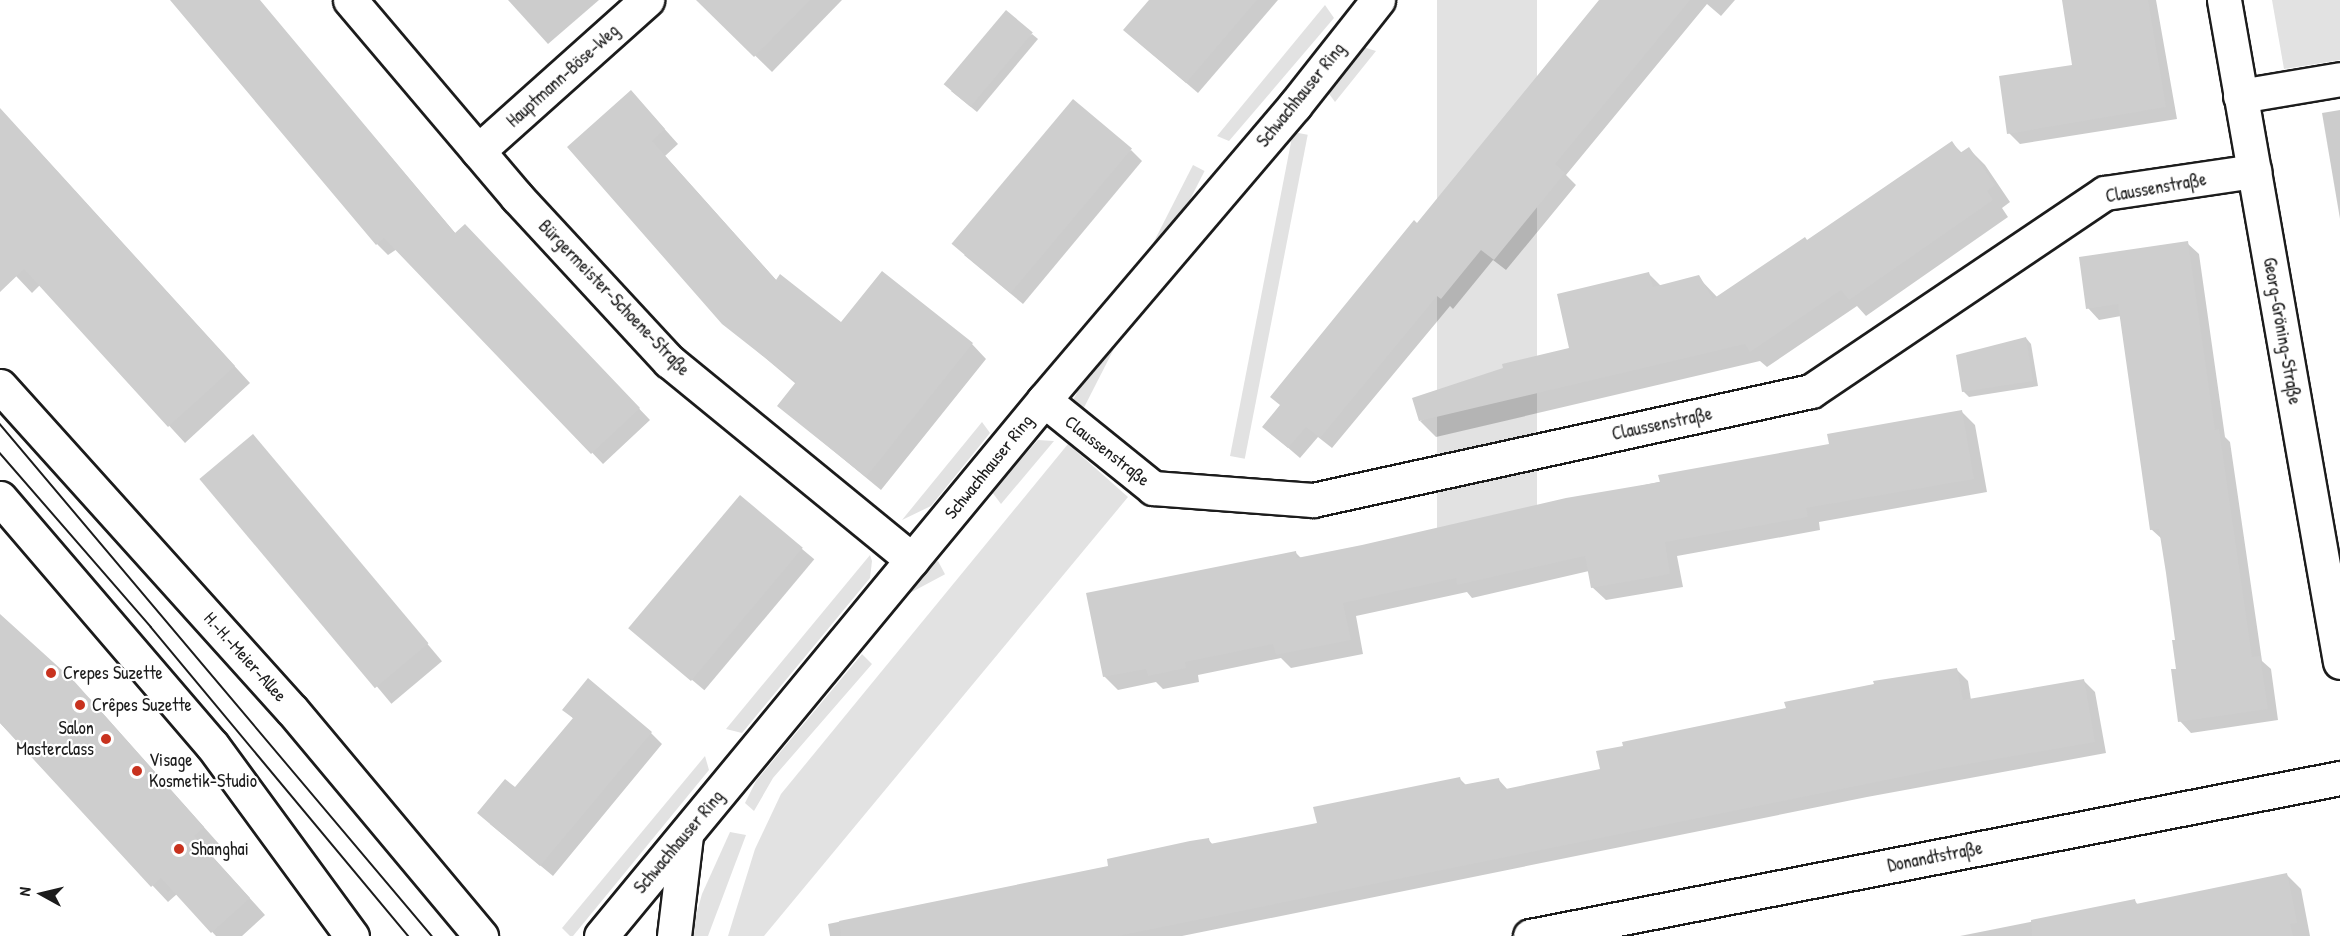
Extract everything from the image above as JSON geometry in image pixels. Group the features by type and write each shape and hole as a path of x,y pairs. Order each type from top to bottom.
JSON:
{"street":[{"name":"Bürgermeister-Schoene-Straße","path":"350,0 478,151 669,361 912,560"},
{"name":"Hauptmann-Böse-Weg","path":"478,151 647,0"},
{"name":"Schwachhauser Ring","path":"601,936 1044,400 1295,105 1378,0"},
{"name":"Georg-Gröning-Straße","path":"2224,0 2340,662"},
{"path":"2240,96 2340,79"},
{"name":"Claussenstraße","path":"1044,400 1153,488 1313,500 1811,391 2105,193 2254,171"},
{"name":"H.-H.-Meier-Allee","path":"0,386 292,710 481,936"},
{"path":"0,498 212,745 352,936"},
{"name":"Donandtstraße","path":"1530,936 2340,778"},
{"path":"674,936 686,835"}],"shaded area":[{"path":"1437,0 1537,0 1537,540 1437,540"},
{"path":"2272,0 2340,0 2340,60 2284,69"},
{"path":"1325,5 1334,18 1229,141 1217,136"},
{"path":"1363,47 1376,51 1335,102 1327,91"},
{"path":"1293,132 1308,135 1245,459 1230,456"},
{"path":"1193,165 1205,171 1077,421 1065,415"},
{"path":"982,422 990,433 931,506 902,520"},
{"path":"1038,440 1054,441 1001,504 992,492"},
{"path":"1068,444 1128,497 764,936 728,936 755,849 781,794"},
{"path":"870,555 872,561 870,578 742,733 726,729"},
{"path":"938,561 945,574 863,618 856,605"},
{"path":"862,654 872,664 773,778 754,811 745,803 756,781"},
{"path":"705,756 709,770 573,936 570,936 562,928"},
{"path":"730,832 746,835 708,936 690,936 702,894"}],"building":[{"path":"170,0 260,0 455,233 465,224 640,408 591,454 384,238 376,245"},
{"path":"696,0 810,0 754,57"},
{"path":"1149,0 1257,0 1186,83 1123,30"},
{"path":"1599,0 1690,0 1555,164 1565,173 1494,260 1481,250 1441,299 1437,296 1320,438 1306,427 1288,448 1262,427 1280,405 1270,397 1414,220 1417,223"},
{"path":"2062,0 2148,0 2166,107 2007,134 1999,76 2072,65"},
{"path":"1006,10 1033,32 970,107 944,84"},
{"path":"631,90 665,129 652,141 776,280 780,274 841,322 882,271 973,343 866,477 777,406 796,382 722,324 567,147"},
{"path":"1073,99 1132,148 1010,293 952,244"},
{"path":"0,108 235,366 168,427 24,269 0,292"},
{"path":"1952,141 1960,153 1969,147 1995,185 1987,191 1993,200 1849,300 1841,290 1750,352 1745,344 1419,421 1412,398 1503,368 1502,364 1569,348 1557,294 1649,272 1653,287 1699,275 1713,299 1805,237 1807,240"},
{"path":"2188,241 2215,430 2219,429 2252,657 2260,656 2268,709 2178,722 2171,669 2176,669 2172,640 2175,640 2166,573 2159,529 2150,530 2118,304 2086,309 2079,257"},
{"path":"2026,337 2033,381 1962,392 1956,355"},
{"path":"1962,410 1974,479 1806,508 1808,517 1665,542 1670,574 1591,588 1585,556 1457,585 1456,578 1343,603 1351,640 1276,655 1273,644 1185,662 1186,668 1148,676 1146,669 1103,677 1086,593 1296,551 1297,558 1362,545 1566,498 1660,482 1658,475 1829,444 1827,434"},
{"path":"253,434 428,643 375,688 199,479"},
{"path":"740,495 803,548 691,681 628,628"},
{"path":"0,614 74,681 204,827 194,836 250,898 211,933 161,878 151,887 0,723"},
{"path":"1957,668 1963,700 2084,679 2095,742 1945,768 1118,936 841,936 839,921 1108,866 1107,859 1190,841 1209,838 1210,844 1317,823 1313,807 1460,777 1462,785 1499,778 1501,790 1600,769 1596,751 1623,746 1622,742 1786,708 1784,702 1874,684 1873,681"},
{"path":"588,678 652,732 540,866 477,813 505,779 515,787 573,718 562,710"},
{"path":"2287,873 2297,923 2290,924 2293,936 2032,936 2031,920 2135,899 2136,904"}],"tram line":[{"path":"0,424 432,936"},
{"path":"0,453 151,627 408,936"}],"place":[{"name":"Crepes Suzette","path":"51,673"},
{"name":"Crêpes Suzette","path":"80,705"},
{"name":"Salon Masterclass","path":"106,739"},
{"name":"Visage Kosmetik-Studio","path":"137,771"},
{"name":"Shanghai","path":"179,849"}]}
